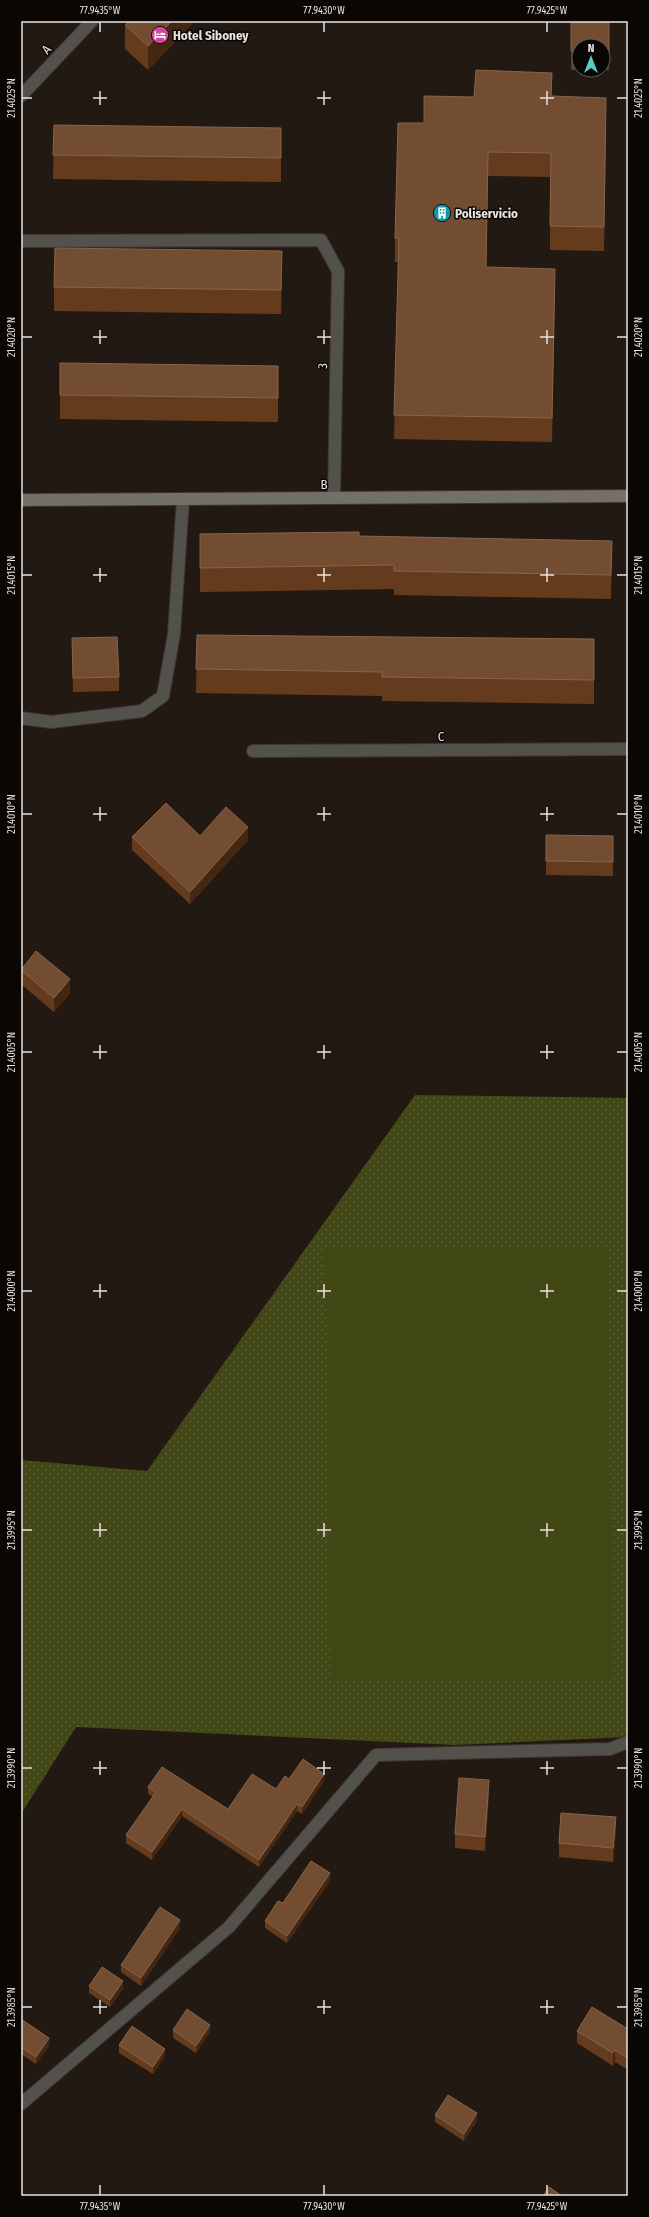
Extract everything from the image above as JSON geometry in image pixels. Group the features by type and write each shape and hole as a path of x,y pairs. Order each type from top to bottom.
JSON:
{"street":[{"name":"A","path":"21,96 92,21"},
{"name":"3","path":"21,241 321,240 338,271 334,498"},
{"name":"B","path":"21,500 628,496"},
{"path":"21,718 51,722 142,711 163,696 174,634 183,499"},
{"name":"C","path":"253,751 628,749"},
{"path":"21,2104 229,1927 376,1755 610,1748 628,1742"}],"green space":[{"path":"415,1095 628,1098 628,1737 455,1745 76,1727 21,1814 21,1460 147,1471"},
{"path":"607,1246 613,1678 331,1682 325,1250"}],"building":[{"path":"129,21 172,21 148,46 125,25"},
{"path":"571,21 609,21 609,38 571,38"},
{"path":"476,70 552,73 551,96 606,98 604,227 550,226 551,153 488,152 486,267 555,269 552,418 394,415 399,238 395,238 398,123 424,123 424,96 474,97"},
{"path":"54,125 281,128 281,158 53,155"},
{"path":"55,248 282,251 281,290 54,287"},
{"path":"60,363 278,366 278,398 60,395"},
{"path":"359,532 359,536 612,541 611,575 394,571 394,565 200,568 200,534"},
{"path":"197,635 594,639 594,680 382,677 382,672 196,669"},
{"path":"117,637 119,677 73,678 72,638"},
{"path":"166,803 200,836 226,807 248,827 190,892 132,837"},
{"path":"546,835 613,836 613,862 546,861"},
{"path":"36,951 70,979 54,998 21,970"},
{"path":"303,1759 324,1774 302,1807 297,1804 259,1860 182,1809 152,1852 126,1835 156,1792 148,1787 162,1767 228,1809 252,1774 276,1789 285,1776 289,1779"},
{"path":"459,1778 489,1780 485,1837 455,1834"},
{"path":"561,1813 616,1817 613,1848 559,1843"},
{"path":"311,1861 330,1873 287,1936 265,1921 278,1901 283,1903"},
{"path":"160,1907 180,1920 141,1978 121,1965"},
{"path":"102,1967 123,1981 110,2000 89,1986"},
{"path":"592,2007 628,2029 628,2058 615,2050 613,2053 577,2031"},
{"path":"187,2009 210,2025 196,2046 173,2030"},
{"path":"21,2019 49,2038 36,2057 21,2047"},
{"path":"132,2026 165,2049 153,2067 119,2045"},
{"path":"448,2095 477,2113 464,2134 435,2115"},
{"path":"549,2187 562,2196 543,2196"}],"place":[{"name":"Hotel Siboney","path":"160,35"},
{"name":"Poliservicio","path":"442,213"}]}
